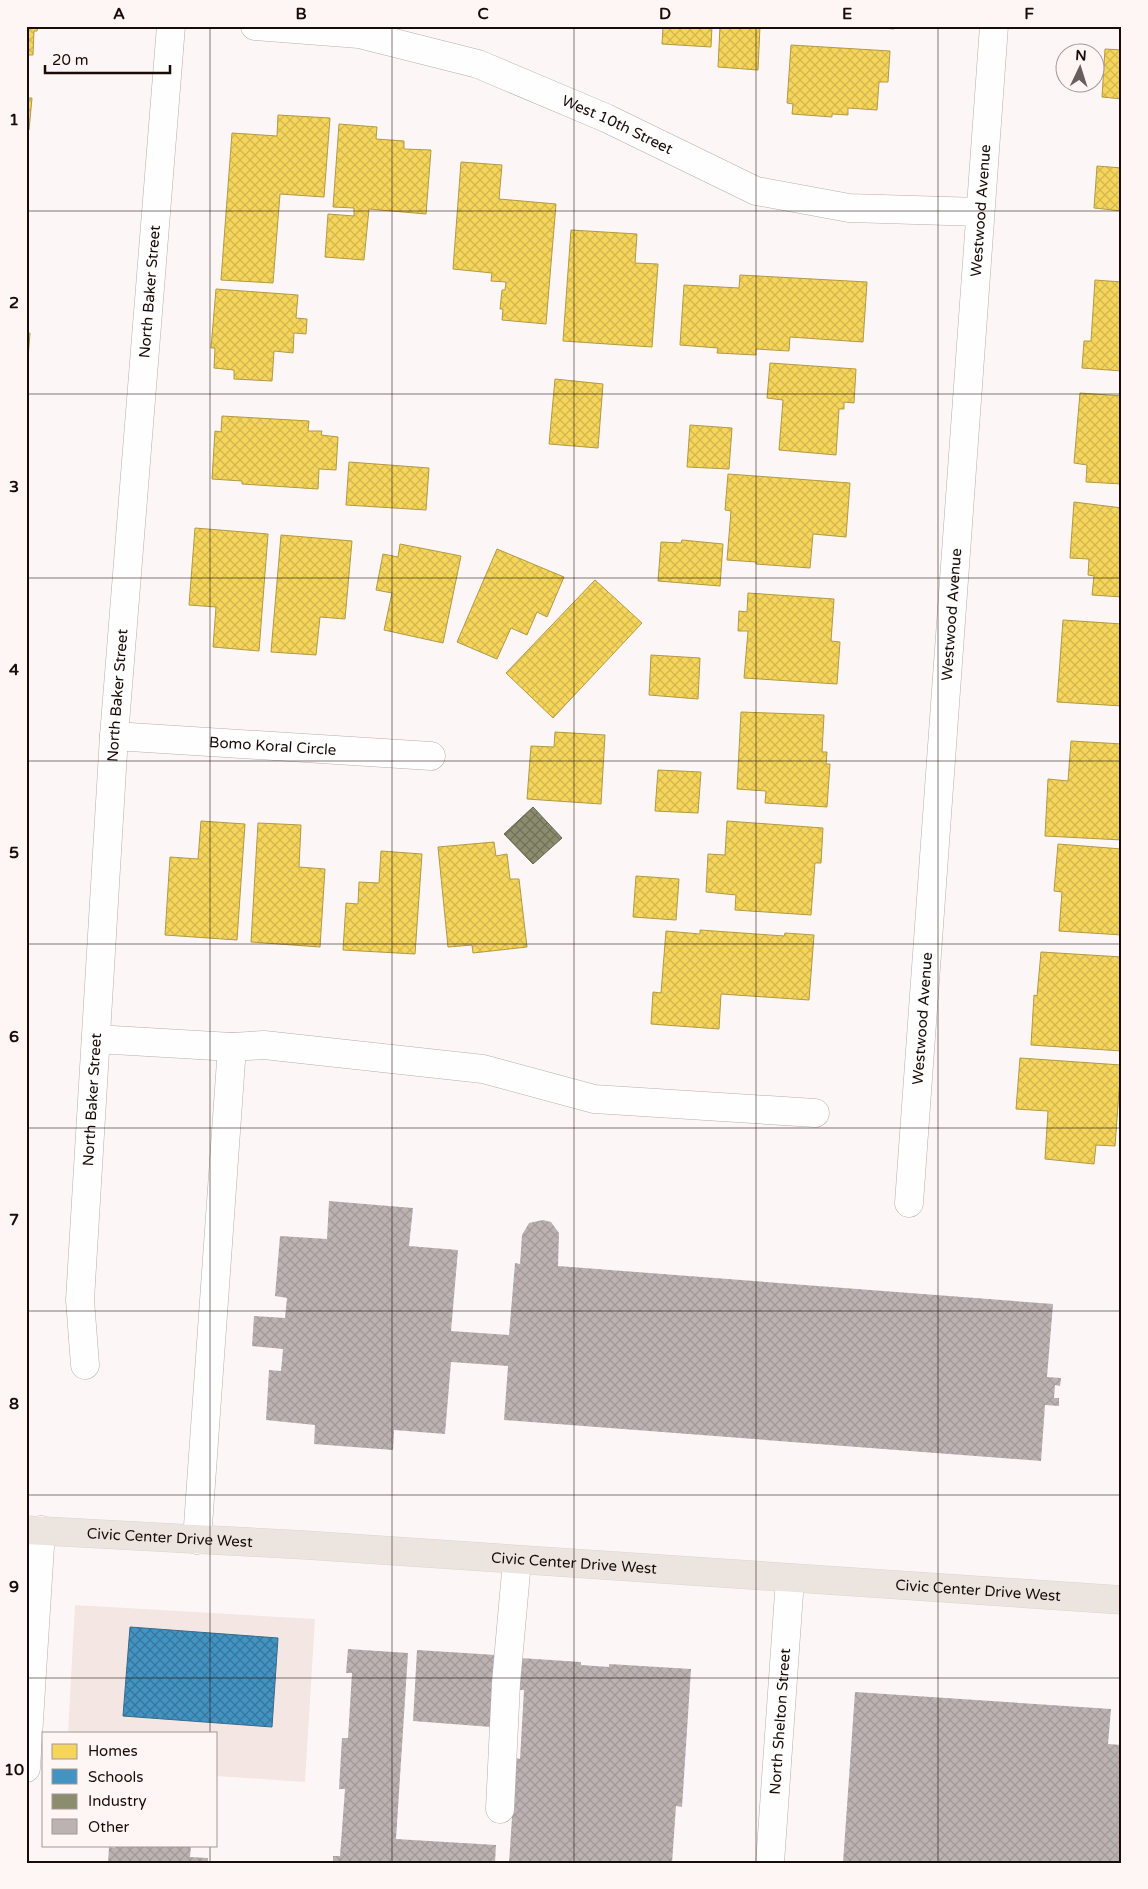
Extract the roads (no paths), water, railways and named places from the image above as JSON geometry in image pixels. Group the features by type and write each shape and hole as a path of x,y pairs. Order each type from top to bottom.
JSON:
{"main road":[{"name":"Civic Center Drive West","path":"34,1530 1122,1600"}],"street":[{"name":"North Baker Street","path":"85,1365 80,1300 114,736 171,26"},
{"name":"West 10th Street","path":"255,26 359,34 478,64 606,118 756,191 849,208 980,212"},
{"name":"Westwood Avenue","path":"909,1203 994,26"},
{"name":"Bomo Koral Circle","path":"114,736 431,756"},
{"path":"96,1039 232,1047 264,1045 483,1069 594,1099 815,1113"},
{"path":"197,1540 232,1047"},
{"path":"26,1768 34,1530"},
{"path":"500,1808 506,1682 517,1561"},
{"name":"North Shelton Street","path":"770,1863 790,1579"}]}
